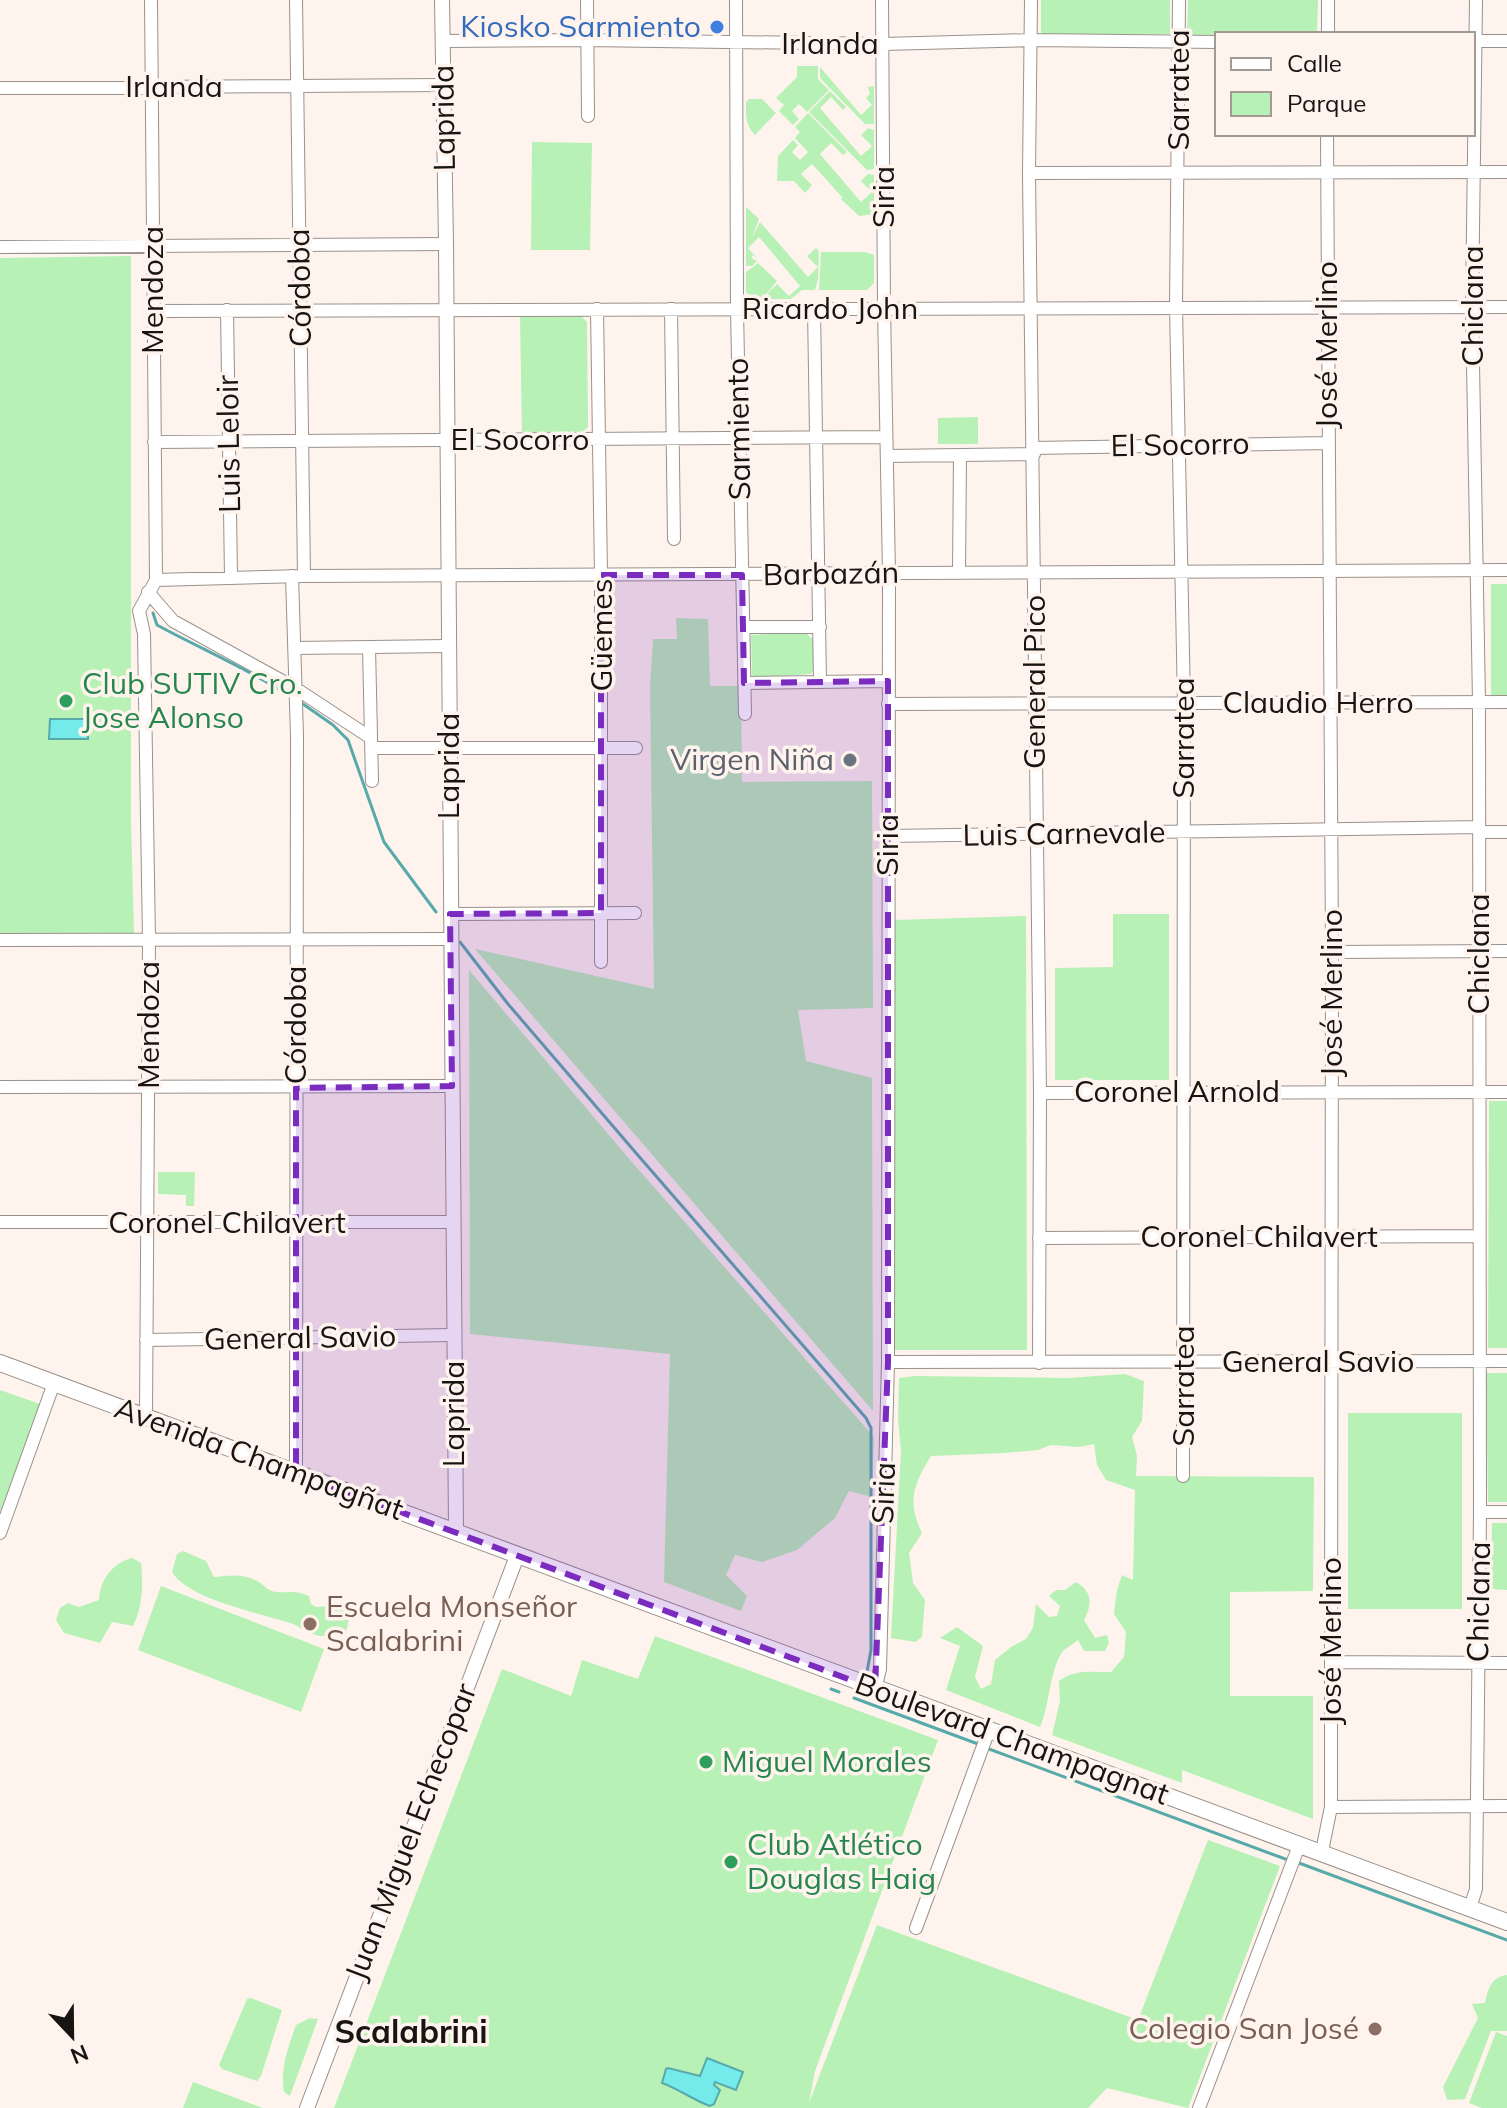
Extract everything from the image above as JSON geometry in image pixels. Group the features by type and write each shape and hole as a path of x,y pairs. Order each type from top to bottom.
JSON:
{"main road":[{"name":"Avenida Champagñat","path":"0,1363 517,1556"},
{"name":"Boulevard Champagnat","path":"517,1556 1322,1851 1507,1922"}],"street":[{"name":"Mendoza","path":"151,0 156,580"},
{"name":"Córdoba","path":"296,0 302,441 294,648 296,1473"},
{"name":"Laprida","path":"442,0 456,1532"},
{"path":"587,0 588,116"},
{"name":"Sarmiento","path":"736,0 737,309 745,714"},
{"name":"Siria","path":"875,1689 880,1669 888,1362 889,573 882,0"},
{"name":"General Pico","path":"1031,0 1029,173 1040,1093 1039,1363"},
{"name":"Sarratea","path":"1179,0 1176,307 1184,703 1183,1476"},
{"path":"1328,0 1328,32"},
{"name":"Chiclana","path":"1474,32 1476,0"},
{"name":"Irlanda","path":"443,41 883,44 1032,40 1215,42"},
{"path":"1475,41 1507,41"},
{"name":"Irlanda","path":"0,88 444,85"},
{"name":"José Merlino","path":"1322,1851 1331,1807 1332,952 1327,136"},
{"name":"Chiclana","path":"1470,1908 1476,1889 1480,1512 1479,702 1472,307 1473,136"},
{"path":"1029,173 1507,172"},
{"path":"0,247 446,244"},
{"name":"Ricardo John","path":"153,311 1507,307"},
{"name":"Güemes","path":"597,309 601,962"},
{"path":"671,309 674,539"},
{"path":"814,309 820,682"},
{"name":"Luis Leloir","path":"227,310 231,577"},
{"name":"El Socorro","path":"154,442 886,437"},
{"name":"El Socorro","path":"887,456 1180,444 1327,443"},
{"path":"959,573 960,455"},
{"name":"Barbazán","path":"156,580 298,576 1507,570"},
{"path":"156,580 148,592 173,621 295,688 371,743 450,748 636,748"},
{"name":"Mendoza","path":"146,1417 149,940 144,634 139,611 148,592"},
{"path":"743,627 820,627"},
{"path":"294,648 448,646"},
{"path":"369,647 372,781"},
{"path":"744,683 888,681"},
{"name":"Claudio Herro","path":"888,704 1507,702"},
{"name":"Luis Carnevale","path":"888,836 1330,829 1507,832"},
{"path":"450,914 635,913"},
{"path":"0,940 449,939"},
{"path":"1332,952 1507,951"},
{"path":"0,1087 452,1086"},
{"name":"Coronel Arnold","path":"1040,1093 1507,1092"},
{"name":"Coronel Chilavert","path":"0,1222 454,1222"},
{"name":"Coronel Chilavert","path":"1039,1238 1479,1236"},
{"name":"General Savio","path":"146,1340 454,1335"},
{"name":"General Savio","path":"888,1362 1507,1361"},
{"path":"0,1533 54,1383"},
{"path":"1480,1512 1507,1512"},
{"name":"Juan Miguel Echecopar","path":"307,2108 517,1556"},
{"path":"1331,1662 1507,1663"},
{"path":"916,1928 989,1730"},
{"path":"1331,1807 1507,1806"},
{"path":"1199,2108 1300,1843"}],"highlighted area":[{"path":"601,575 742,575 744,683 888,681 888,1362 875,1689 296,1473 296,1088 452,1086 450,914 601,913"}],"green space":[{"path":"1041,0 1170,0 1170,34 1041,34"},
{"path":"1188,0 1318,0 1317,32 1187,35"},
{"path":"797,66 818,66 818,79 829,90 807,112 799,104 792,111 799,119 793,125 779,111 784,105 776,98 797,77"},
{"path":"820,67 861,115 872,105 866,98 870,94 868,87 874,86 874,124 865,124 820,78"},
{"path":"830,91 846,107 843,110 831,97 820,108 861,156 872,146 861,135 868,128 874,130 874,169 867,170 809,112"},
{"path":"762,99 776,113 755,135 747,120 746,102"},
{"path":"808,113 847,152 843,155 831,143 820,154 861,202 872,192 861,181 868,174 874,175 874,214 859,216 812,164 801,174 812,185 805,193 794,181 777,181 778,156 793,140 798,145 792,152 800,160 808,152 795,138 800,132 795,127"},
{"path":"532,142 592,143 590,250 531,250"},
{"path":"746,207 759,219 752,238 760,222 808,277 818,267 807,256 816,248 819,251 818,279 815,290 802,290 791,299 768,299 768,293 777,284 789,296 800,286 759,237 748,248 758,259 753,255 751,258 757,261 752,266 746,266"},
{"path":"821,252 865,252 874,255 874,283 867,290 819,290"},
{"path":"131,256 131,820 134,933 0,934 0,258"},
{"path":"758,263 777,281 762,299 753,299 746,292 746,272"},
{"path":"579,314 587,322 588,427 580,434 522,434 520,315"},
{"path":"978,417 978,444 938,444 938,418"},
{"path":"1491,584 1507,584 1507,695 1491,695"},
{"path":"676,618 708,619 710,686 741,686 742,782 872,781 873,1008 798,1010 806,1061 872,1078 873,1411 475,949 654,989 650,686 653,639 677,639"},
{"path":"805,632 813,640 814,669 811,674 752,675 751,635"},
{"path":"1113,914 1169,914 1169,1080 1055,1080 1055,968 1113,967"},
{"path":"1026,916 1027,1350 895,1350 894,920"},
{"path":"469,970 631,1161 874,1437 872,1497 849,1491 835,1518 797,1550 762,1562 735,1555 726,1575 747,1596 741,1611 664,1582 670,1354 470,1334"},
{"path":"1489,1101 1507,1101 1507,1348 1488,1348"},
{"path":"158,1172 195,1172 194,1206 186,1206 186,1195 158,1194"},
{"path":"1486,1373 1507,1373 1507,1502 1488,1502"},
{"path":"1125,1374 1144,1381 1142,1421 1132,1437 1137,1456 1136,1476 1314,1477 1313,1591 1230,1592 1230,1696 1313,1696 1313,1819 1182,1770 1182,1783 1052,1735 1060,1701 1059,1681 1077,1673 1111,1672 1124,1657 1126,1632 1114,1614 1122,1575 1133,1580 1135,1490 1106,1480 1097,1465 1094,1444 931,1456 914,1494 917,1522 922,1533 909,1553 913,1583 925,1600 922,1637 915,1642 891,1638 901,1451 899,1378 1067,1378"},
{"path":"0,1390 40,1404 0,1512"},
{"path":"1348,1413 1462,1413 1462,1609 1348,1609"},
{"path":"1492,1523 1507,1523 1507,1590 1491,1589"},
{"path":"183,1551 206,1561 214,1577 246,1577 272,1591 297,1592 309,1596 311,1604 316,1607 345,1605 351,1612 346,1632 331,1636 316,1635 293,1624 209,1598 181,1582 172,1572 177,1554"},
{"path":"132,1558 141,1563 142,1579 140,1603 133,1626 112,1622 100,1643 64,1633 56,1620 60,1608 68,1603 79,1607 99,1600 108,1573"},
{"path":"1076,1582 1088,1594 1089,1609 1084,1620 1095,1638 1107,1635 1109,1643 1105,1651 1084,1651 1078,1640 1062,1652 1054,1669 1040,1727 946,1690 960,1646 940,1638 957,1627 983,1646 975,1677 981,1689 991,1684 995,1660 1026,1639 1033,1628 1036,1604 1049,1617 1057,1616 1060,1606 1049,1596"},
{"path":"161,1586 324,1649 301,1712 138,1650"},
{"path":"655,1636 938,1740 815,2071 809,2103 877,1925 1138,2020 1208,1840 1280,1866 1188,2108 1107,2088 1088,2108 334,2108 502,1669 571,1696 582,1660 638,1679"},
{"path":"1507,1975 1507,2031 1491,2031 1465,2099 1447,2100 1443,2087 1478,2018 1472,2004 1485,2003 1494,1981"},
{"path":"247,1999 282,2010 257,2081 222,2069 219,2065"},
{"path":"310,2018 318,2019 290,2096 284,2092 286,2058 296,2025"},
{"path":"1496,2032 1507,2036 1507,2108 1482,2108 1469,2103"},
{"path":"193,2082 263,2108 183,2108"}],"water":[{"path":"50,719 88,719 88,739 49,739"},
{"path":"707,2058 743,2072 736,2090 715,2082 714,2085 720,2090 714,2104 704,2104 662,2083 668,2068 700,2076"}],"waterway":[{"path":"153,613 157,625 288,695"},
{"path":"303,704 348,740 384,842 436,912"},
{"path":"460,942 508,1004 866,1418 871,1428 871,1650 866,1677"},
{"path":"831,1689 839,1692"},
{"path":"854,1698 978,1744"},
{"path":"989,1749 1288,1860"},
{"path":"1299,1863 1507,1940"}],"place":[{"name":"Kiosko Sarmiento","path":"717,27"},
{"name":"Club SUTIV Cro. Jose Alonso","path":"66,701"},
{"name":"Virgen Niña","path":"850,760"},
{"name":"Escuela Monseñor Scalabrini","path":"310,1624"},
{"name":"Miguel Morales","path":"706,1762"},
{"name":"Club Atlético Douglas Haig","path":"731,1862"},
{"name":"Colegio San José","path":"1375,2029"}],"district":[{"name":"Scalabrini","path":"411,2032"}]}
